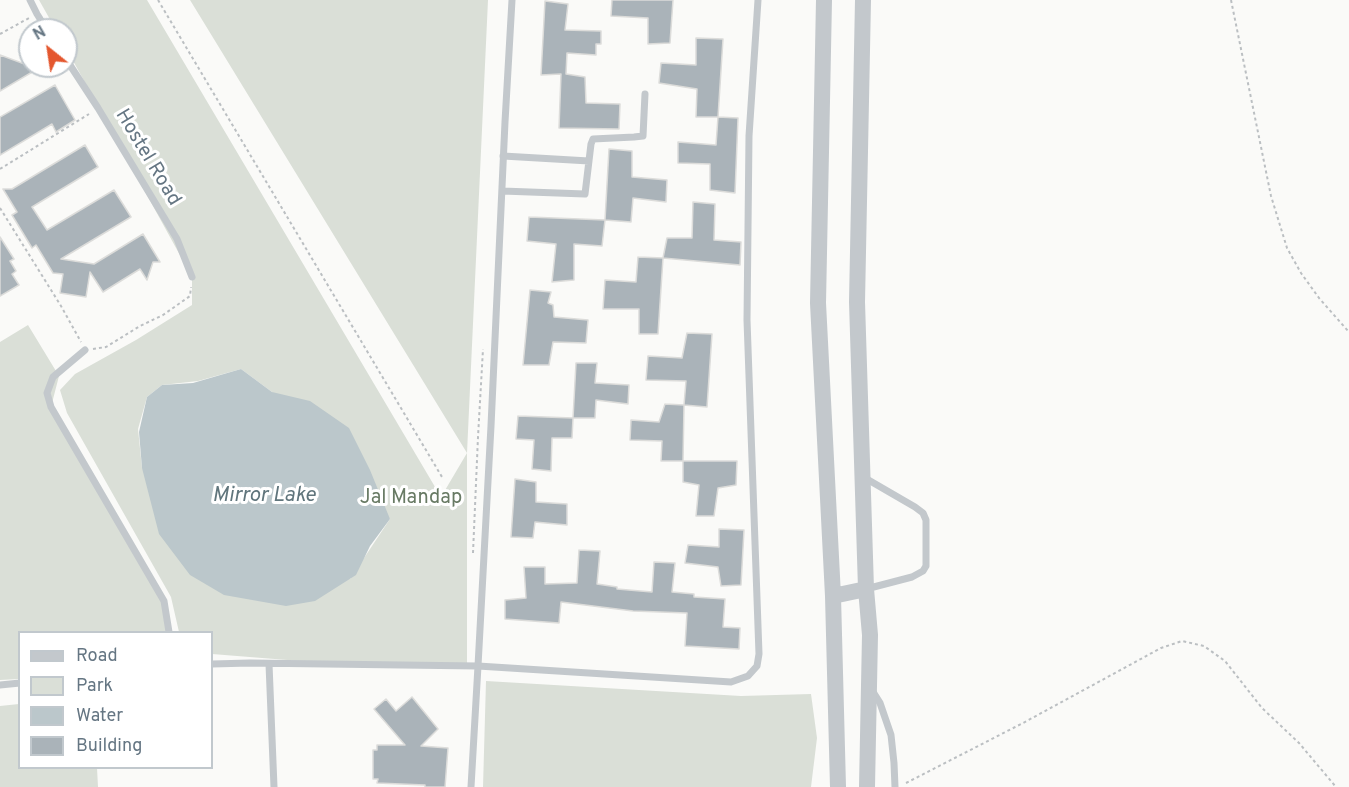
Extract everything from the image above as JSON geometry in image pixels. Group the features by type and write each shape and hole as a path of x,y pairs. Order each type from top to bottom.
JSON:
{"street":[{"path":"824,0 818,303 833,596 838,787"},
{"path":"862,0 857,302 866,589 870,635 867,787"},
{"path":"833,596 866,589"}],"lane":[{"path":"30,0 40,18"},
{"path":"471,787 512,0"},
{"path":"213,664 478,666 731,682 748,676 757,666 759,654 747,320 749,136 758,0"},
{"name":"Hostel Road","path":"78,77 177,239 192,277"},
{"path":"502,191 585,194 593,139 643,136 645,94"},
{"path":"503,156 589,161"},
{"path":"86,350 53,377 47,393 51,407 164,601 169,631"},
{"path":"863,477 915,507 923,513 926,520 927,566 923,571 912,577 866,589"},
{"path":"269,664 274,787"},
{"path":"0,685 18,683"},
{"path":"870,687 880,703 891,735 896,787"}],"path":[{"path":"158,0 442,477"},
{"path":"1231,0 1271,196 1287,248 1301,273 1349,332"},
{"path":"0,34 37,14"},
{"path":"0,169 98,108"},
{"path":"0,208 86,350 106,347 163,315 190,296 192,277"},
{"path":"896,787 1023,723 1161,648 1182,641 1204,646 1224,661 1262,708 1299,743 1336,787"}],"green space":[{"name":"Jal Mandap","path":"39,0 147,0 441,497 467,453 467,667 350,665 213,654 213,631 179,631 171,597 67,413 60,390 75,374 192,305 192,277 78,70 78,18 49,18","holes":["241,369 272,392 390,519 350,579 142,468 138,429 147,397 162,385 198,381"]},
{"path":"190,0 488,0 467,453"},
{"path":"28,325 59,376 51,407 167,611 169,631 18,631 18,679 0,680 0,342"},
{"path":"486,681 741,696 811,694 817,738 811,787 483,787"},
{"path":"18,704 18,769 97,769 98,787 0,787 0,706"}],"water":[{"name":"Mirror Lake","path":"241,369 272,392 310,401 349,428 370,470 390,519 370,546 356,575 315,601 286,606 224,595 190,575 159,534 142,468 139,432 147,397 162,385 193,383"}],"building":[{"path":"612,0 673,0 670,43 648,44 648,18 611,16"},
{"path":"545,1 568,4 565,30 601,31 601,44 596,44 596,55 567,53 566,74 585,77 586,103 620,104 619,129 559,128 561,74 541,75"},
{"path":"696,38 723,39 718,117 696,117 697,89 659,83 661,63 696,65"},
{"path":"0,55 18,62 18,78 22,78 0,91"},
{"path":"55,85 75,120 56,132 52,124 0,155 0,117"},
{"path":"718,117 738,118 735,193 710,190 710,164 678,163 678,142 716,145"},
{"path":"85,145 98,167 32,207 47,230 114,190 131,217 61,259 94,264 143,234 160,262 153,262 147,280 140,269 103,292 90,272 86,297 60,293 63,274 53,273 36,245 32,248 12,215 17,212 3,189 12,189"},
{"path":"609,149 632,151 632,177 667,180 666,202 633,198 631,222 605,220"},
{"path":"693,202 715,204 714,240 741,242 740,265 663,258 667,238 692,238"},
{"path":"529,217 605,220 602,246 574,244 574,280 552,282 556,244 527,241"},
{"path":"0,237 14,259 10,261 16,271 12,274 19,285 0,296"},
{"path":"638,257 663,258 658,334 639,334 639,309 603,309 605,280 636,282"},
{"path":"530,290 551,292 548,303 553,305 554,317 588,320 586,343 553,342 549,365 523,365"},
{"path":"687,333 712,334 707,407 684,405 686,381 646,380 648,356 682,358"},
{"path":"576,363 597,363 595,383 629,385 628,404 596,400 595,418 573,418"},
{"path":"665,404 684,405 683,461 661,461 662,441 630,440 631,420 659,422"},
{"path":"518,416 573,418 572,438 552,438 551,471 532,469 534,440 516,439"},
{"path":"683,461 737,461 736,485 718,488 714,516 696,516 699,485 683,482"},
{"path":"515,479 536,482 536,502 567,504 567,525 535,522 533,538 511,537"},
{"path":"719,529 744,530 741,585 721,586 718,567 685,563 688,545 719,547"},
{"path":"579,550 600,551 597,584 617,587 617,589 652,592 654,562 675,563 672,592 694,594 694,597 725,599 723,627 740,628 739,649 685,646 687,613 633,611 561,602 559,623 505,619 505,600 526,598 524,567 545,567 545,584 577,583"},
{"path":"412,697 438,729 421,746 448,748 445,787 377,783 378,779 373,779 373,750 377,750 377,745 405,745 374,709 386,699 396,711"}]}
